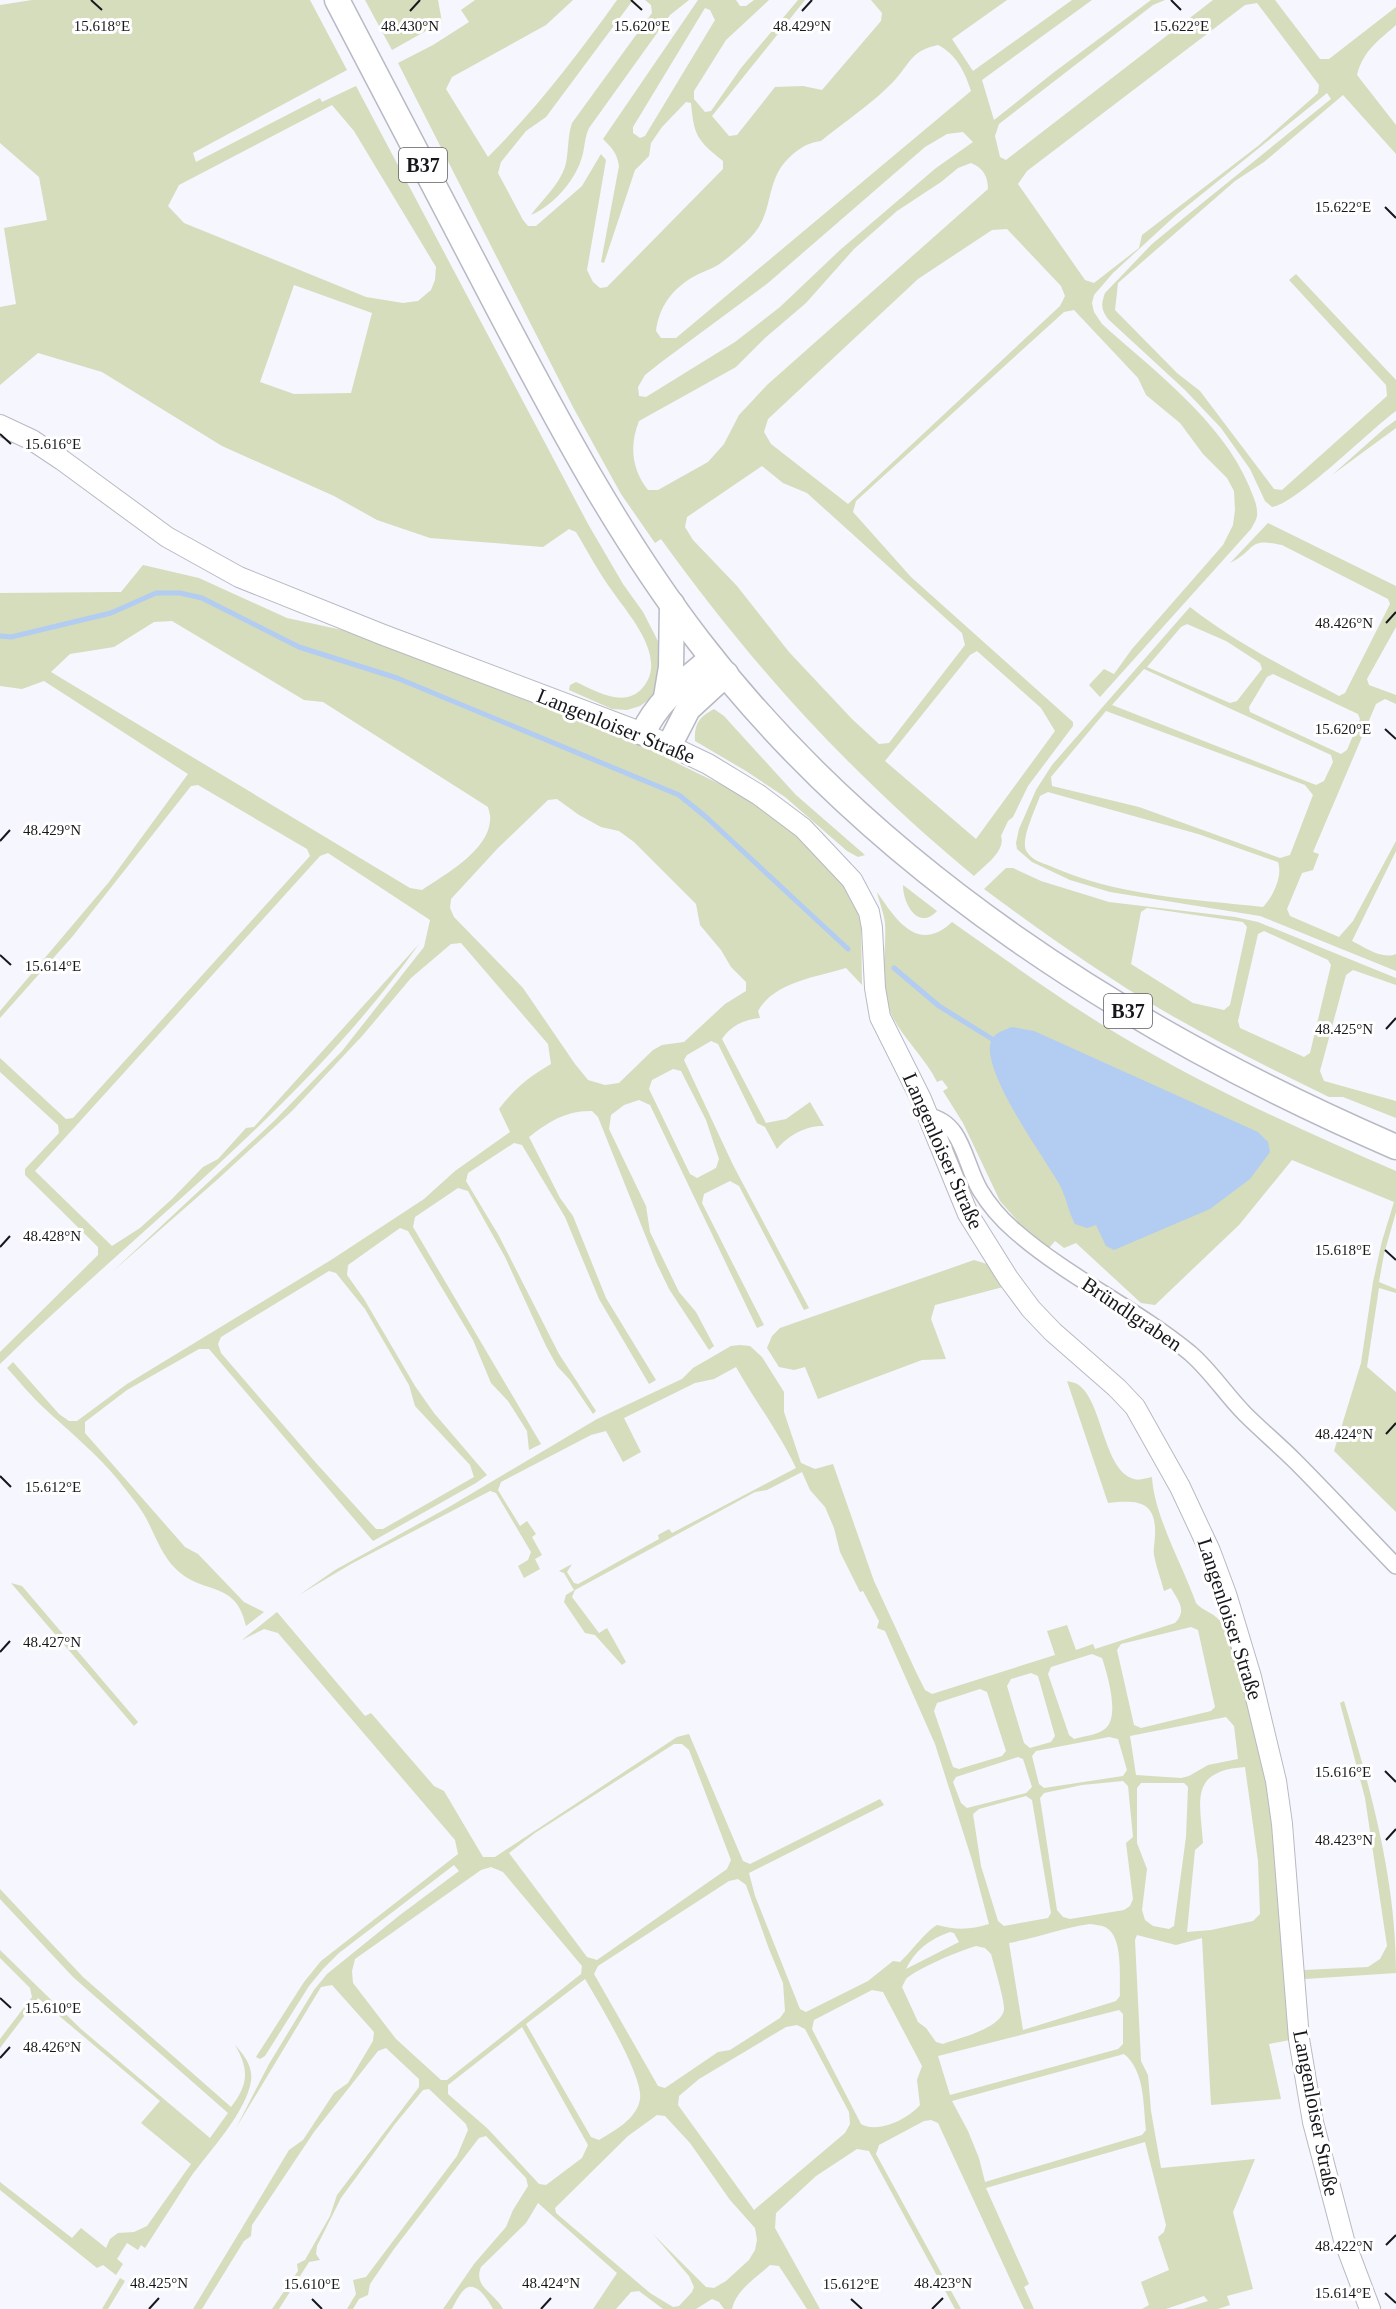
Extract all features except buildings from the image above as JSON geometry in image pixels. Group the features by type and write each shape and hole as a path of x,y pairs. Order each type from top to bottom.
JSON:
{"main road":[{"name":"B37","path":"337,0 560,424 624,534 672,604 719,666 784,740 869,822 920,865 1032,948 1114,1003 1193,1049 1308,1108 1396,1147"},
{"path":"666,697 671,667 672,604"},
{"path":"643,732 666,697 719,666"},
{"path":"670,744 688,709 719,666"}],"street":[{"name":"Langenloiser Straße","path":"0,425 32,440 62,460 167,537 239,577 381,634 670,744 751,789 803,828 852,880 869,912 877,1005 884,1026 928,1116 968,1214 1008,1278 1031,1309 1135,1407 1180,1487 1210,1551 1226,1594 1251,1677 1276,1781 1282,1824 1299,2039 1304,2074 1322,2162 1344,2240 1370,2309"},
{"name":"Bründlgraben","path":"928,1116 948,1123 954,1131 978,1187 991,1207 1014,1231 1082,1281 1150,1323 1192,1355 1245,1413 1295,1461 1396,1566"}],"green space":[{"path":"32,0 310,0 347,70 193,153 196,162 320,98 322,102 356,86 588,524 623,584 643,612 660,645 659,686 650,699 640,706 627,710 612,709 569,690 570,685 576,682 602,694 620,698 629,697 644,686 650,675 651,662 649,650 636,624 603,577 576,532 569,529 543,547 430,538 377,520 334,496 222,446 102,372 38,353 0,385 0,307 16,304 4,228 47,220 39,177 0,143 0,5","holes":["332,105 354,131 436,267 431,290 418,301 403,303 366,297 184,223 168,206 179,185","294,285 372,313 351,393 294,394 260,382"]},
{"path":"365,0 438,0 442,22 392,50"},
{"path":"475,0 573,0 546,25 452,77 446,89 488,157 556,82 617,0 633,0 546,117 526,131 501,162 498,173 523,220 528,226 536,226 582,186 601,154 606,160 587,270 593,282 600,288 607,287 723,169 723,161 707,148 698,136 691,103 686,102 662,127 651,143 649,156 635,170 604,263 601,262 619,166 614,151 603,139 698,0 736,0 740,6 746,6 754,0 769,0 726,40 694,91 694,99 705,112 711,111 741,68 798,0 805,0 712,116 729,136 737,135 775,87 803,86 822,90 881,21 882,13 871,0 1007,0 952,39 973,71 1072,0 1092,0 982,80 994,120 1151,0 1165,0 1153,5 999,124 995,136 1000,157 1006,160 1213,0 1275,0 1320,59 1329,59 1396,7 1396,25 1367,53 1357,75 1396,125 1396,154 1343,95 1264,162 1235,181 1118,283 1115,310 1177,373 1200,391 1274,489 1282,490 1387,396 1386,385 1289,280 1296,274 1396,380 1396,411 1298,494 1272,507 1265,501 1250,469 1221,428 1185,390 1108,319 1103,309 1105,293 1152,244 1331,99 1327,93 1176,215 1113,273 1094,295 1092,303 1094,312 1102,324 1164,378 1204,418 1222,440 1237,462 1257,509 1256,520 1251,529 1100,697 1089,685 1104,669 1114,674 1132,649 1223,545 1233,525 1234,491 1227,478 1203,454 1180,423 1146,395 1138,378 1074,310 1064,312 856,501 853,512 911,577 1073,722 1073,726 1028,786 1001,836 1002,842 997,853 974,876 886,798 806,718 732,632 661,539 655,543 621,494 574,409 398,63 433,45 469,22 461,10","holes":["1257,3 1319,85 1318,93 1258,146 1142,235 1139,248 1094,283 1085,280 1018,184 1027,171 1245,5","705,8 710,10 715,20 645,136 640,138 633,133 633,127","938,45 950,53 959,64 971,91 676,338 661,338 656,331 660,314 673,293 696,275 718,265 735,252 758,228 764,217 777,174 783,164 800,149 821,141 868,105 893,82 911,59 922,51","963,132 973,142 936,168 840,250 780,307 735,342 646,397 639,396 638,387 645,375 768,283 925,147 947,134","971,163 984,173 988,189 767,385 739,415 724,444 708,462 658,490 648,490 635,466 633,449 639,421 736,367 765,338 806,303 854,249 897,211 958,168","1007,229 1061,286 1065,296 1060,306 848,504 771,444 764,432 768,419 918,279 992,230","762,466 783,483 807,493 962,633 965,645 889,743 879,744 852,719 789,652 737,586 693,540 685,527 687,517","977,651 1041,708 1055,731 976,839 885,761 970,655"]},
{"path":"645,0 689,0 670,15 589,128 581,160 568,185 547,206 531,215 562,174 572,123 652,13 651,5"},
{"path":"1396,420 1396,428 1332,475 1385,428"},
{"path":"1268,523 1396,586 1396,627 1367,679 1369,685 1396,695 1396,704 1385,699 1376,704 1313,852 1319,854 1313,870 1302,873 1287,909 1290,916 1339,937 1353,921 1396,841 1396,851 1352,941 1379,954 1396,954 1396,971 1260,916 1110,892 1070,880 1032,862 1017,849 1019,829 1036,790 1052,765 1190,607 1244,644 1339,696 1345,693 1390,604 1388,599 1282,545 1257,544 1230,563","holes":["1187,624 1226,641 1260,663 1262,669 1237,701 1230,703 1147,667 1181,627","1144,669 1331,755 1333,762 1324,781 1316,785 1112,705","1273,674 1358,714 1360,719 1347,750 1341,754 1250,712 1249,707 1267,677","1106,711 1305,785 1313,795 1290,855 1280,858 1139,807 1052,786 1051,777","1048,792 1198,834 1278,862 1279,874 1276,886 1263,907 1155,895 1101,884 1075,876 1032,857 1025,847 1032,816 1040,796"]},
{"path":"143,565 199,578 287,618 342,630 446,668 638,744 734,791 771,813 840,876 855,903 861,924 862,985 846,968 797,982 774,993 765,1001 758,1011 760,1018 738,1024 722,1039 766,1123 786,1119 810,1102 824,1126 811,1127 798,1132 777,1149 765,1127 757,1123 718,1044 711,1041 687,1055 684,1060 733,1165 809,1308 804,1310 739,1186 730,1181 704,1194 702,1203 764,1325 757,1328 650,1105 639,1100 624,1105 611,1115 609,1129 646,1206 650,1232 679,1292 696,1312 714,1346 709,1350 669,1289 656,1262 598,1117 592,1111 583,1111 558,1118 529,1137 560,1198 573,1216 606,1298 656,1380 649,1384 599,1299 565,1217 522,1145 514,1143 468,1173 466,1181 499,1236 559,1354 596,1411 593,1414 570,1380 557,1366 505,1257 468,1191 458,1188 415,1217 413,1227 541,1444 529,1450 527,1431 508,1401 491,1383 473,1340 408,1231 400,1228 348,1265 347,1275 364,1299 415,1386 434,1413 487,1475 476,1483 373,1541 209,1349 199,1349 127,1390 85,1422 85,1433 185,1547 198,1554 244,1602 264,1612 246,1626 241,1611 227,1594 197,1583 171,1564 143,1513 111,1471 39,1403 7,1368 13,1362 59,1414 69,1421 77,1421 127,1384 331,1260 424,1199 455,1171 510,1132 499,1109 510,1095 536,1073 551,1064 548,1044 461,943 451,944 411,978 363,1035 292,1111 112,1272 274,1121 342,1051 424,947 430,920 328,853 320,856 35,1171 112,1246 140,1228 203,1167 218,1159 246,1128 254,1127 419,944 373,1003 273,1113 0,1364 0,1352 98,1255 98,1247 25,1175 25,1169 59,1133 58,1125 0,1072 0,1058 66,1119 73,1118 310,856 307,849 198,785 191,786 72,937 0,1018 0,1011 109,882 188,774 44,681 22,689 0,686 0,593 121,592","holes":["172,621 304,700 323,702 488,807 490,821 482,842 464,861 422,890 410,888 51,672 70,654 114,647 154,622","557,799 579,815 601,827 619,831 634,842 696,904 700,925 721,950 731,967 746,982 746,991 725,1004 684,1042 662,1045 653,1050 619,1083 605,1085 588,1080 523,988 454,917 450,908 451,899 498,848 548,800","673,1069 681,1071 706,1120 719,1159 716,1168 697,1178 690,1174 649,1089 652,1080","329,1271 336,1273 365,1309 409,1385 415,1406 470,1465 474,1477 383,1529 376,1529 221,1353 218,1344 221,1337"]},
{"path":"714,709 724,716 796,795 865,855 858,857 847,851 785,797 695,741 698,722"},
{"path":"1006,868 1013,868 1041,881 1109,902 1235,917 1258,922 1396,978 1396,985 1353,970 1346,975 1320,1071 1324,1081 1396,1101 1396,1118 1343,1097 1329,1097 1183,1022 1094,967 984,889","holes":["1147,908 1243,922 1247,927 1230,1005 1224,1010 1193,1003 1131,964 1141,912","1264,931 1328,960 1331,965 1310,1053 1304,1057 1240,1028 1238,1021 1258,934"]},
{"path":"903,885 937,911 924,918 918,917 909,907"},
{"path":"877,892 892,913 909,930 929,935 940,931 952,922 1067,1002 1169,1064 1265,1112 1396,1171 1396,1212 1379,1282 1396,1289 1396,1293 1379,1288 1367,1367 1396,1392 1396,1512 1334,1451 1361,1363 1373,1282 1394,1202 1292,1160 1239,1225 1155,1305 1141,1303 1076,1243 1064,1248 1055,1241 1049,1248 1021,1225 1000,1201 963,1123 943,1091 948,1088 942,1080 937,1082 892,1016 885,996 885,923"},
{"path":"974,1260 987,1264 1003,1287 935,1305 931,1319 946,1359 922,1360 818,1399 805,1367 794,1370 779,1367 767,1348 772,1336 780,1328"},
{"path":"731,1346 750,1346 762,1357 784,1392 784,1412 801,1463 815,1469 833,1464 874,1581 925,1690 932,1694 1055,1655 1047,1631 1067,1625 1076,1650 1093,1644 1095,1649 1175,1623 1181,1614 1181,1606 1171,1588 1164,1591 1157,1568 1153,1515 1149,1509 1136,1503 1108,1503 1067,1381 1079,1385 1088,1395 1116,1464 1124,1473 1136,1480 1152,1477 1163,1524 1196,1603 1219,1620 1224,1619 1257,1730 1271,1788 1290,2040 1269,2044 1281,2099 1211,2105 1202,1938 1176,1945 1137,1935 1135,1940 1141,2061 1148,2075 1151,2111 1161,2168 1255,2159 1233,2212 1253,2289 1227,2296 1230,2305 1218,2309 1183,2309 1208,2301 1204,2296 1166,2309 1142,2309 1149,2305 1141,2282 1169,2270 1158,2237 1164,2232 1166,2225 1145,2142 986,2188 1029,2284 1024,2287 1034,2309 1024,2309 938,2123 931,2120 924,2121 879,2145 876,2154 961,2309 955,2309 869,2151 857,2149 816,2176 776,2213 775,2228 820,2309 807,2309 779,2266 770,2265 742,2290 732,2309 724,2309 719,2302 712,2299 696,2309 663,2309 639,2291 631,2292 616,2309 593,2309 617,2273 538,2203 526,2223 481,2267 479,2274 482,2284 503,2309 493,2309 478,2289 469,2287 461,2293 452,2309 443,2309 474,2264 506,2227 513,2210 528,2186 526,2178 486,2136 479,2138 394,2249 370,2284 368,2295 359,2299 353,2309 347,2309 356,2294 353,2280 366,2277 457,2156 468,2130 466,2124 429,2089 423,2090 395,2124 341,2198 317,2246 316,2254 320,2260 309,2262 279,2309 272,2309 298,2271 297,2264 305,2260 330,2216 337,2195 419,2087 419,2079 386,2048 378,2051 314,2132 252,2225 251,2236 244,2241 202,2309 193,2309 289,2150 303,2140 334,2093 348,2083 373,2041 374,2032 332,1985 321,1987 236,2128 269,2064 314,1990 327,1974 459,1871 454,1865 339,1953 309,1986 265,2056 260,2059 256,2057 304,1982 321,1961 458,1854 455,1840 278,1633 264,1629 242,1640 277,1612 365,1716 371,1713 434,1786 444,1791 483,1857 495,1857 677,1737 689,1734 743,1861 750,1864 880,1799 884,1805 749,1873 755,1896 800,2009 806,2012 868,1981 893,1961 900,1962 937,1925 963,1929 989,1924 972,1860 935,1744 885,1631 877,1628 879,1621 863,1591 860,1592 840,1552 834,1528 825,1507 810,1490 802,1472 767,1490 755,1492 575,1590 572,1597 599,1633 607,1628 626,1662 622,1665 595,1635 585,1633 564,1602 566,1595 574,1590 564,1573 559,1571 572,1564 567,1572 574,1583 578,1584 659,1539 658,1535 669,1529 672,1533 796,1468 736,1367 714,1379 695,1383 624,1418 641,1452 623,1462 606,1431 591,1435 501,1482 498,1490 520,1526 527,1521 536,1534 532,1537 542,1555 535,1559 540,1569 524,1578 518,1566 528,1560 531,1552 496,1493 490,1491 351,1564 299,1595 335,1570 449,1507 597,1419 682,1379 693,1368","holes":["1191,1627 1198,1630 1215,1707 1211,1711 1141,1728 1134,1725 1117,1650 1121,1644","1092,1654 1102,1658 1111,1694 1112,1714 1110,1722 1103,1730 1074,1739 1069,1735 1048,1674 1051,1667","1031,1673 1038,1676 1055,1736 1051,1742 1030,1748 1024,1743 1007,1686 1011,1679","980,1689 987,1692 1006,1751 1002,1756 959,1769 953,1767 934,1711 937,1703","1226,1717 1234,1726 1238,1759 1208,1765 1181,1778 1136,1775 1130,1736","1109,1737 1118,1739 1127,1770 1123,1776 1044,1788 1039,1784 1032,1756 1036,1751","674,1744 682,1744 689,1750 731,1860 727,1869 597,1960 587,1957 509,1853 535,1833","1018,1757 1023,1759 1032,1787 1026,1793 967,1808 961,1803 953,1782 956,1777","1245,1767 1258,1861 1260,1914 1253,1921 1211,1930 1187,1932 1195,1850 1203,1843 1200,1814 1202,1790 1206,1781 1214,1775","1123,1781 1128,1786 1133,1837 1126,1843 1133,1899 1130,1906 1124,1910 1070,1919 1063,1917 1057,1910 1040,1798 1044,1793 1082,1785","1141,1783 1184,1783 1188,1787 1186,1837 1174,1926 1169,1929 1153,1926 1145,1920 1142,1910 1147,1869 1137,1843 1137,1788","1026,1796 1032,1800 1051,1913 1048,1918 1004,1926 998,1921 981,1866 973,1814 979,1809","491,1867 503,1872 582,1966 581,1974 447,2080 441,2080 396,2039 353,1983 352,1971 355,1959 481,1870","738,1879 746,1885 783,1983 785,2011 780,2018 730,2050 718,2052 665,2088 658,2086 594,1974 598,1966 729,1881","1090,1924 1103,1926 1111,1932 1118,1948 1120,1996 1116,2001 1023,2030 1009,1943","950,1932 954,1933 959,1942 906,1969 914,1956 930,1942","976,1946 985,1948 991,1954 1004,2010 1001,2017 987,2028 943,2044 936,2042 926,2028 918,2022 902,1987 911,1975","585,1979 628,2057 639,2088 638,2106 624,2124 599,2140 591,2137 526,2024","872,1990 883,1992 922,2066 917,2080 920,2105 892,2124 868,2127 861,2124 812,2029 814,2020","1119,2010 1123,2014 1123,2044 1118,2049 950,2095 938,2056","797,2025 805,2029 849,2112 850,2124 845,2133 754,2210 678,2105 679,2096 699,2079 786,2027","522,2027 588,2145 582,2158 546,2185 539,2184 488,2129 448,2094 448,2085","1124,2054 1131,2061 1142,2089 1146,2130 1142,2135 985,2182 979,2158 952,2101","657,2115 665,2116 690,2143 730,2200 755,2228 757,2240 755,2250 749,2260 726,2281 714,2288 706,2287 653,2234 689,2276 694,2287 679,2306 673,2307 650,2293 556,2213 555,2208 628,2136"]},
{"path":"11,1583 22,1586 138,1722 134,1726"},
{"path":"1344,1701 1364,1768 1387,1869 1392,1903 1396,1973 1305,1979 1304,1970 1368,1967 1380,1959 1387,1946 1365,1798 1340,1703"},
{"path":"0,1889 83,1977 231,2107 241,2091 245,2076 243,2062 235,2045 249,2066 251,2081 248,2093 235,2119 190,2178 145,2248 141,2245 138,2250 127,2243 117,2259 123,2264 116,2275 103,2265 97,2268 0,2190 0,2182 72,2238 81,2228 106,2248 110,2239 118,2233 134,2232 147,2226 191,2164 141,2123 160,2101 38,1998 0,2048 0,2039 32,1997 30,1988 0,1958 0,1950 81,2029 210,2138 228,2113 73,1977 0,1899"},
{"path":"120,2278 125,2281 108,2309 102,2309"}],"water":[{"path":"1012,1027 1034,1031 1258,1132 1268,1142 1270,1152 1250,1179 1210,1209 1114,1250 1106,1246 1096,1225 1087,1228 1075,1224 1061,1187 1003,1090 990,1052 992,1039"}],"waterway":[{"path":"0,636 11,637 111,613 156,593 180,593 202,598 299,647 397,678 679,795 706,817 848,949"},
{"path":"894,968 939,1006 992,1039"}]}
